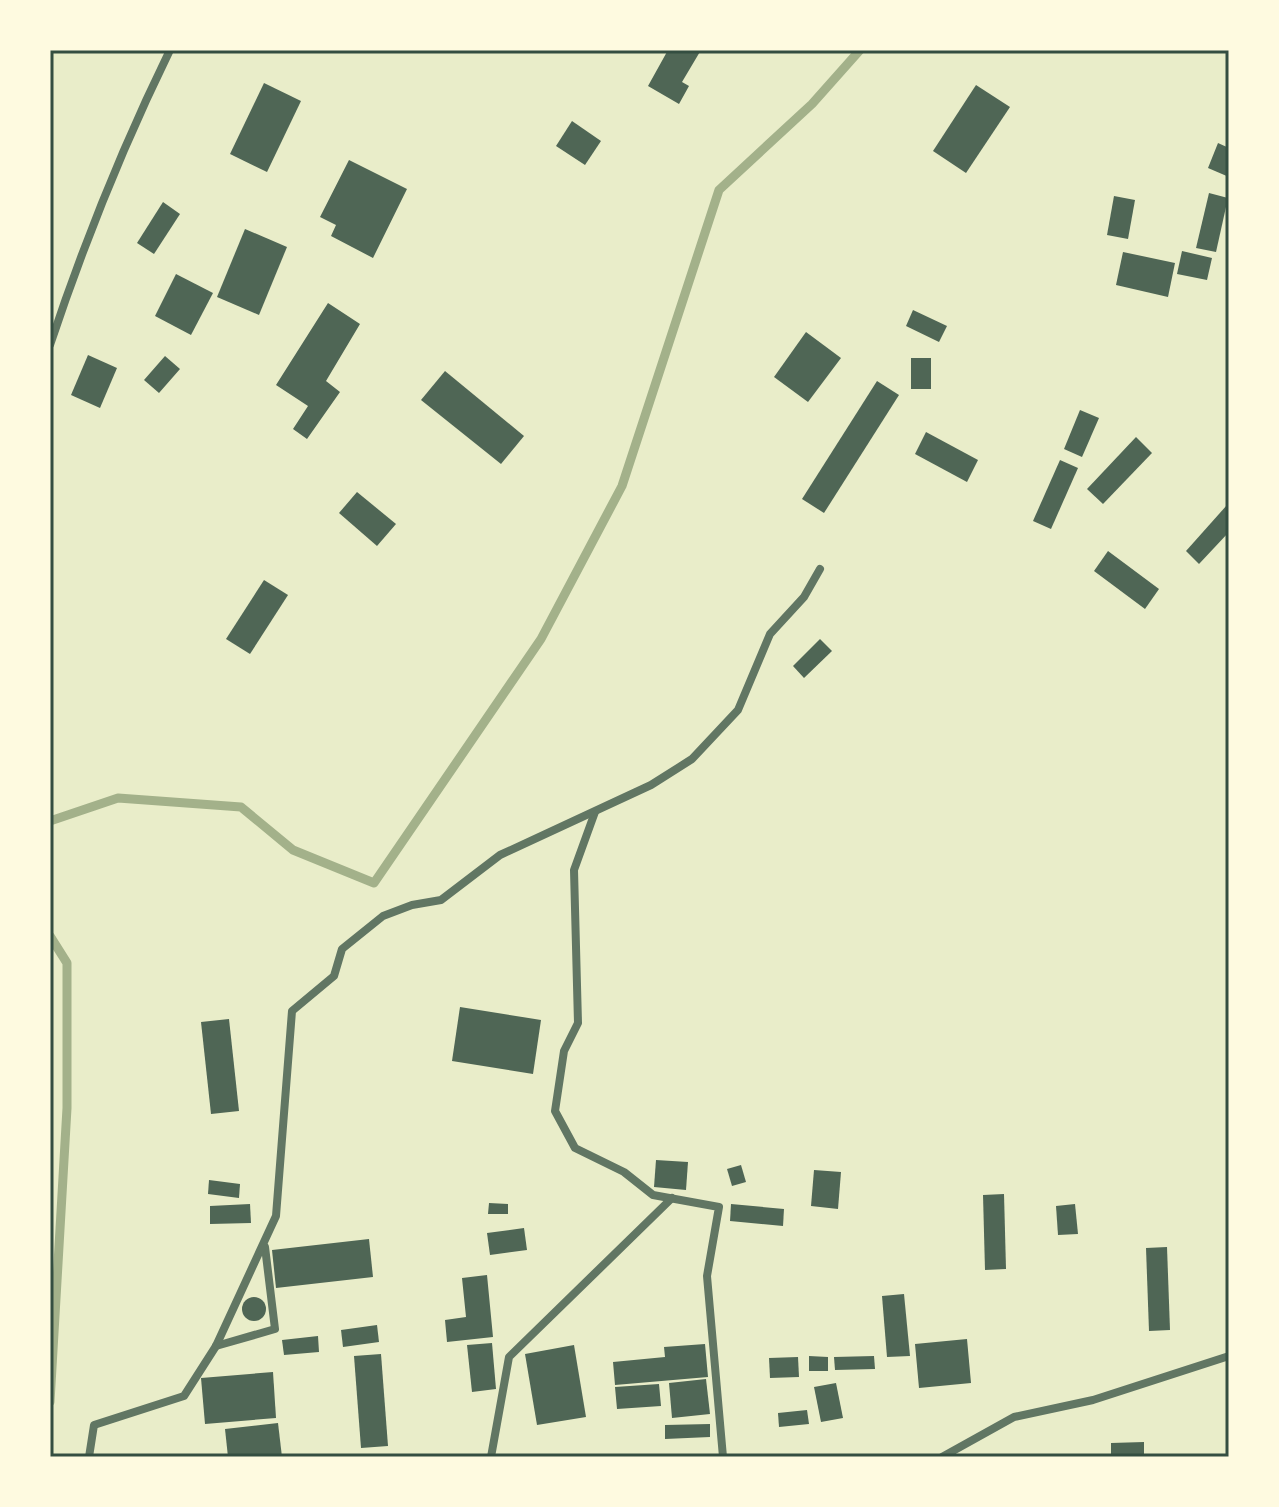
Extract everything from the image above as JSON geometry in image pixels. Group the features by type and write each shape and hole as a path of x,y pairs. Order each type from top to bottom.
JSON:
{"street":[{"path":"50,345 78,261 124,145 170,50"},
{"path":"89,1457 94,1425 184,1396 216,1346 276,1216 292,1011 334,976 342,949 383,916 412,905 441,900 500,855 651,785 692,759 738,710 770,634 804,597 820,569"},
{"path":"595,812 574,870 578,1023 564,1051 555,1111 575,1148 624,1172 653,1195 719,1207 707,1276 723,1457"},
{"path":"491,1457 509,1357 672,1198"},
{"path":"216,1346 275,1329 264,1247"},
{"path":"942,1457 1014,1417 1093,1400 1229,1356"}],"building":[{"path":"668,50 701,50 682,82 689,86 679,104 648,86"},
{"path":"264,83 301,101 267,172 230,154"},
{"path":"976,85 1010,107 966,173 933,151"},
{"path":"572,121 601,141 585,165 556,146"},
{"path":"1218,143 1229,148 1229,177 1208,168"},
{"path":"349,160 407,189 373,258 331,236 336,225 320,217"},
{"path":"1209,193 1228,198 1216,252 1196,248"},
{"path":"1114,196 1135,200 1128,239 1107,235"},
{"path":"163,202 180,214 154,254 137,243"},
{"path":"245,229 287,247 259,315 217,297"},
{"path":"1182,251 1212,258 1207,280 1177,274"},
{"path":"1123,252 1175,263 1168,297 1116,285"},
{"path":"176,274 213,293 191,335 155,316"},
{"path":"328,303 360,324 326,381 340,392 307,439 293,429 308,406 276,385"},
{"path":"913,310 947,326 939,342 906,326"},
{"path":"806,332 841,358 808,402 774,377"},
{"path":"88,355 117,368 100,408 71,395"},
{"path":"165,356 180,369 159,393 144,380"},
{"path":"911,358 931,358 931,389 911,389"},
{"path":"445,371 524,436 501,464 421,400"},
{"path":"877,381 899,395 824,513 802,499"},
{"path":"1080,410 1099,418 1082,457 1064,449"},
{"path":"926,432 978,460 967,482 915,454"},
{"path":"1136,437 1152,453 1103,504 1087,489"},
{"path":"1060,460 1078,468 1051,529 1033,521"},
{"path":"357,492 396,524 377,546 339,513"},
{"path":"1227,505 1229,532 1199,564 1186,551"},
{"path":"1108,551 1159,589 1145,609 1094,571"},
{"path":"264,580 288,595 250,654 226,639"},
{"path":"820,639 832,651 804,678 793,666"},
{"path":"460,1007 541,1020 533,1074 452,1061"},
{"path":"229,1019 239,1111 211,1114 201,1022"},
{"path":"656,1160 688,1162 686,1190 654,1187"},
{"path":"741,1165 746,1182 732,1186 727,1169"},
{"path":"814,1170 841,1172 838,1209 811,1206"},
{"path":"209,1180 240,1184 239,1198 208,1194"},
{"path":"1004,1194 1006,1269 985,1270 983,1195"},
{"path":"489,1203 508,1204 508,1214 488,1214"},
{"path":"250,1204 251,1223 210,1224 210,1206"},
{"path":"731,1204 784,1209 783,1226 730,1221"},
{"path":"1075,1204 1078,1234 1058,1235 1056,1206"},
{"path":"524,1228 527,1250 490,1255 487,1233"},
{"path":"369,1239 373,1277 276,1288 272,1250"},
{"path":"1167,1247 1170,1330 1149,1331 1146,1248"},
{"path":"487,1275 493,1337 447,1342 445,1320 466,1317 462,1278"},
{"path":"904,1294 910,1356 887,1357 882,1296"},
{"path":"254,1297 262,1301 266,1309 262,1317 254,1321 246,1317 242,1309 246,1301"},
{"path":"377,1325 379,1342 343,1347 341,1330"},
{"path":"318,1336 319,1352 284,1355 282,1340"},
{"path":"967,1339 971,1383 919,1388 915,1344"},
{"path":"492,1343 496,1389 472,1392 467,1345"},
{"path":"705,1344 708,1377 615,1385 613,1362 665,1357 664,1347"},
{"path":"574,1345 586,1417 537,1425 525,1354"},
{"path":"381,1354 388,1446 361,1448 354,1356"},
{"path":"809,1356 828,1357 828,1371 809,1371"},
{"path":"874,1356 875,1369 835,1370 834,1357"},
{"path":"798,1357 799,1377 770,1378 769,1358"},
{"path":"273,1372 276,1418 205,1424 201,1378"},
{"path":"706,1379 710,1414 672,1418 669,1383"},
{"path":"836,1383 843,1418 821,1422 814,1387"},
{"path":"659,1384 661,1406 617,1409 615,1387"},
{"path":"807,1410 809,1424 779,1427 778,1413"},
{"path":"278,1423 282,1457 228,1457 225,1429"},
{"path":"710,1424 710,1437 665,1439 665,1425"},
{"path":"1144,1442 1144,1457 1111,1457 1111,1443"}],"waterway":[{"path":"50,821 118,798 241,807 293,850 374,883 541,639 622,486 719,190 812,104 860,50"},
{"path":"50,936 67,963 67,1108 50,1402"}]}
